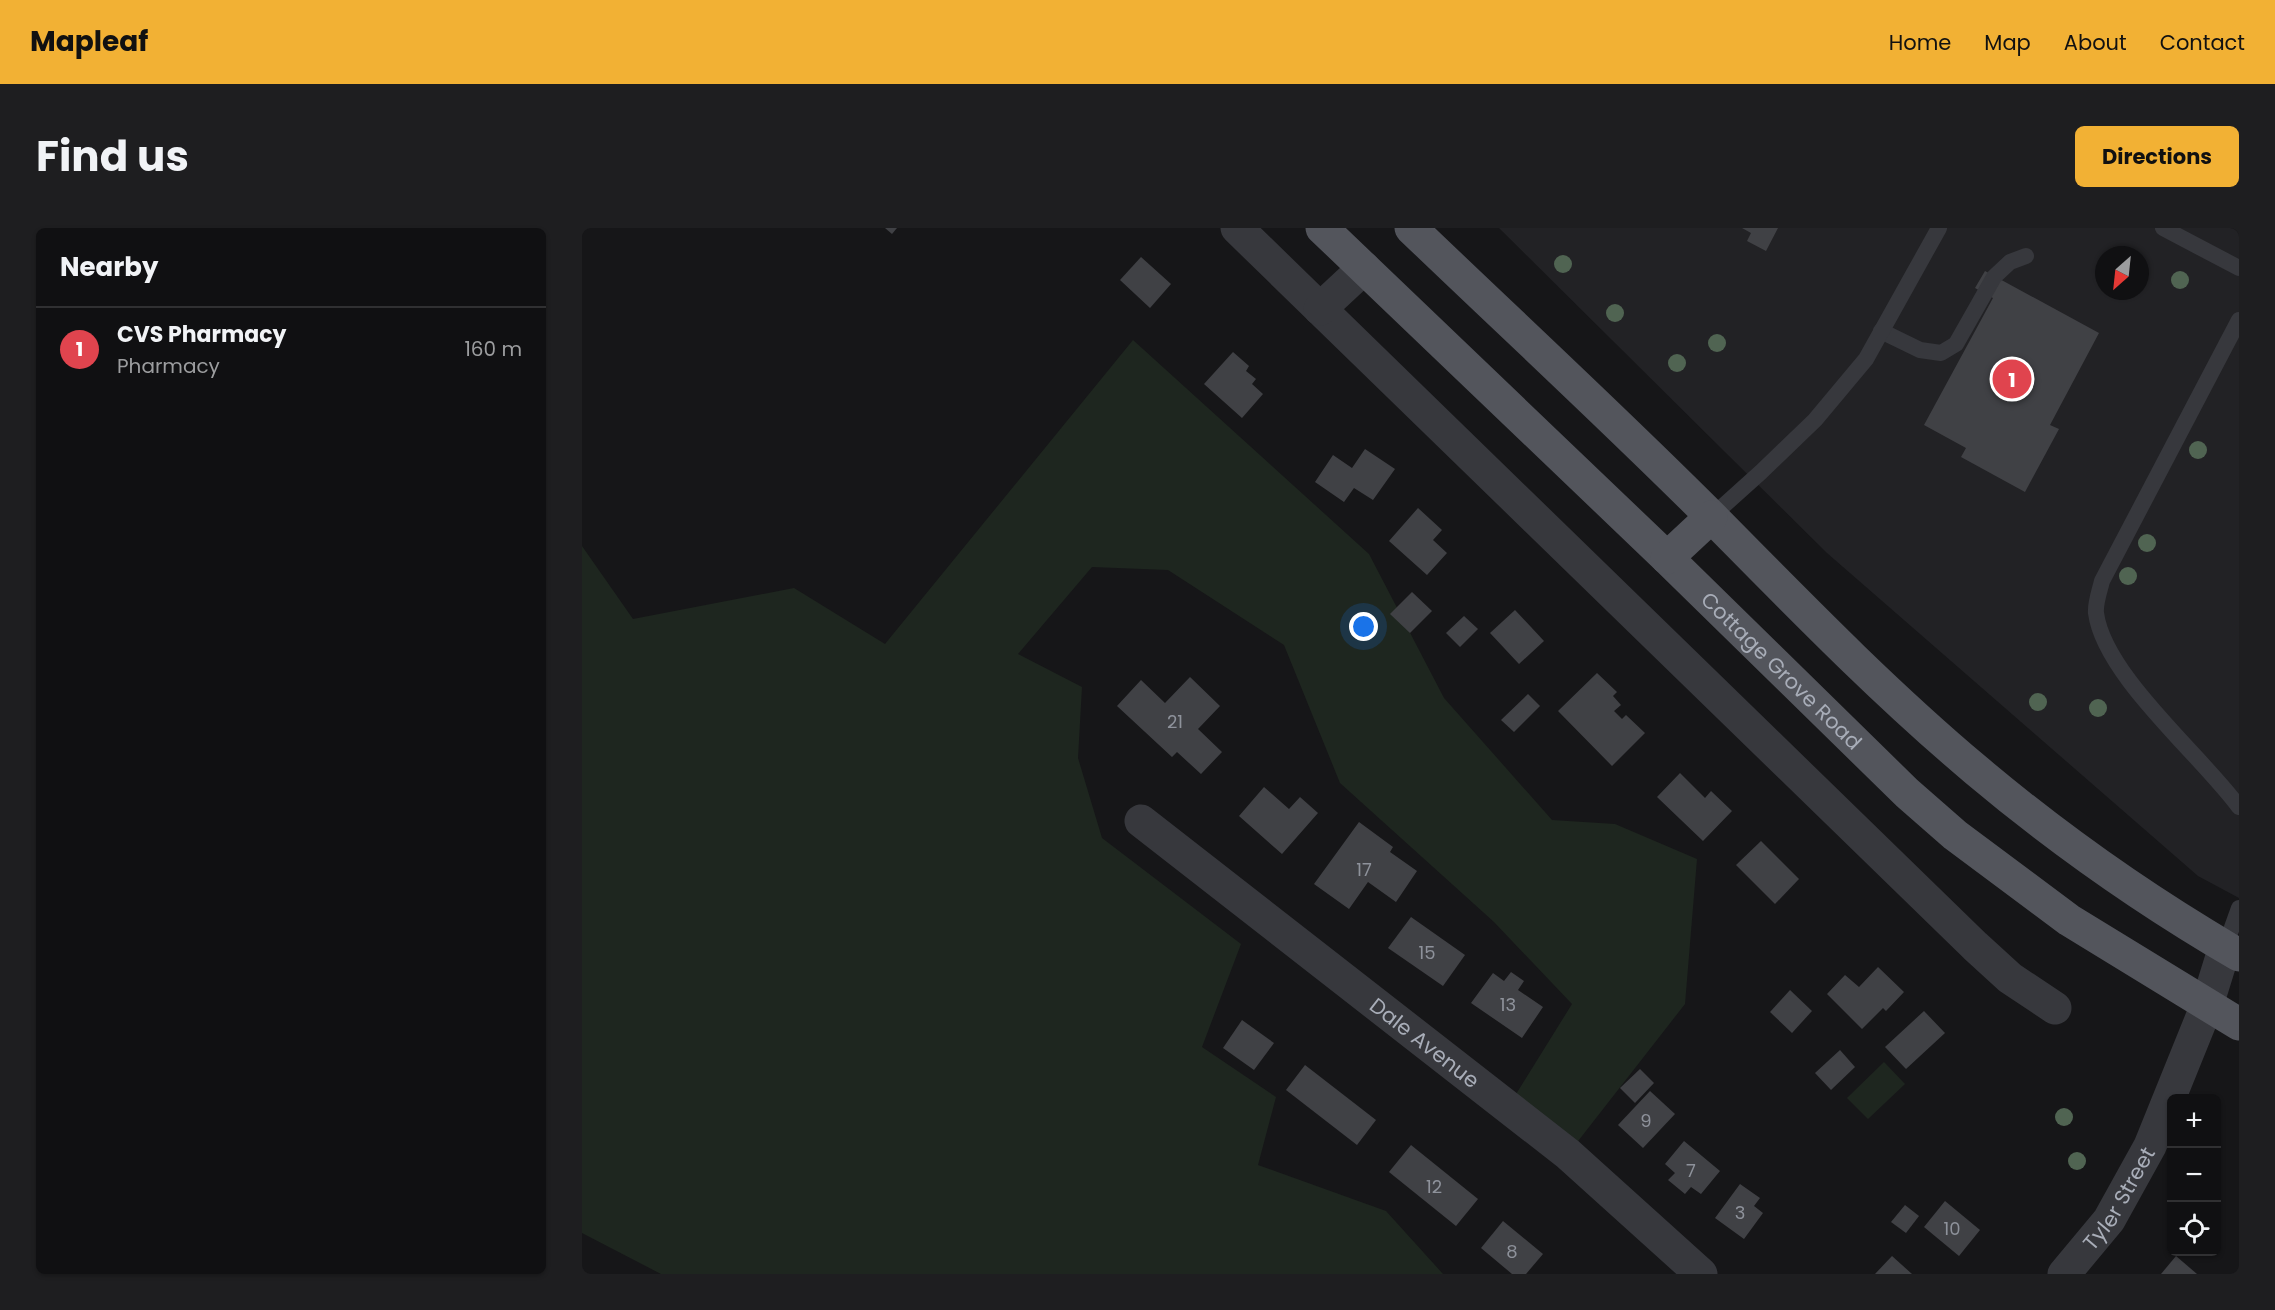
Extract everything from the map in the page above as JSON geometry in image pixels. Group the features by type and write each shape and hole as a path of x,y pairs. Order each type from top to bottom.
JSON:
{"main road":[{"name":"Cottage Grove Road","path":"1322,228 1667,558 1907,794 1955,835 2069,920 2239,1024"},
{"path":"1411,228 1886,689 1976,770 2079,851 2187,925 2232,951"},
{"path":"1667,558 1711,517"}],"street":[{"path":"1237,228 1975,946 2010,978 2055,1008"},
{"path":"1320,309 1364,268"},
{"name":"Dale Avenue","path":"1141,821 1568,1154 1701,1274"},
{"name":"Tyler Street","path":"2064,1274 2109,1220 2150,1146 2207,1005 2232,951"}],"lane":[{"path":"1711,517 1815,420 1866,359 1938,228"},
{"path":"2163,228 2239,268"},
{"path":"1881,331 1920,350 1941,353 1956,344 1994,277 2010,262 2026,256"},
{"path":"2239,320 2102,581 2096,611 2109,651 2150,706 2221,783 2239,807"},
{"path":"2232,951 2239,908"}],"shaded area":[{"path":"1499,228 2239,228 2239,898 2198,876 1827,553"},
{"path":"1133,340 1369,554 1444,698 1552,820 1615,824 1697,859 1685,1004 1568,1154 1508,1107 1572,1004 1494,922 1340,783 1284,645 1168,570 1092,567 1018,654 1082,687 1078,758 1102,838 1241,944 1202,1047 1276,1097 1258,1165 1386,1211 1443,1274 661,1274 582,1233 582,546 633,619 794,588 885,644"},
{"path":"1884,1062 1905,1084 1868,1119 1847,1098"}],"building":[{"path":"885,228 897,228 892,234"},
{"path":"1742,228 1778,228 1766,251 1747,241 1751,233"},
{"path":"1141,257 1171,284 1150,308 1120,280"},
{"path":"1985,271 2099,333 2050,425 2059,429 2025,492 1961,457 1966,448 1924,425 1993,298 1975,288"},
{"path":"1233,352 1249,366 1246,371 1256,379 1252,384 1263,394 1242,418 1204,384"},
{"path":"1365,449 1395,469 1373,500 1354,488 1344,502 1315,482 1333,455 1352,468"},
{"path":"1418,508 1442,530 1433,540 1447,553 1427,575 1389,541"},
{"path":"1412,592 1432,611 1410,633 1390,614"},
{"path":"1515,610 1544,641 1519,664 1490,633"},
{"path":"1464,616 1478,629 1460,647 1446,633"},
{"path":"1597,673 1617,692 1613,696 1621,705 1614,711 1622,719 1626,715 1645,733 1612,766 1558,711"},
{"path":"1190,677 1220,706 1198,729 1222,752 1201,774 1177,752 1172,757 1117,706 1141,680 1165,703"},
{"path":"1528,694 1540,706 1514,732 1501,720"},
{"path":"1680,773 1705,798 1711,791 1732,811 1703,841 1657,797"},
{"path":"1264,787 1289,809 1300,797 1318,813 1282,854 1239,816"},
{"path":"1359,822 1393,847 1390,852 1417,871 1396,902 1368,882 1349,909 1314,884"},
{"path":"1761,841 1799,879 1775,904 1736,865"},
{"path":"1411,917 1465,955 1443,986 1388,948"},
{"path":"1878,967 1904,992 1886,1011 1883,1008 1862,1029 1827,994 1845,975 1859,987"},
{"path":"1511,972 1524,981 1518,990 1543,1007 1522,1038 1471,1003 1493,973 1504,981"},
{"path":"1790,990 1812,1011 1792,1033 1770,1012"},
{"path":"1924,1011 1945,1033 1906,1069 1885,1047"},
{"path":"1242,1020 1274,1043 1254,1070 1223,1048"},
{"path":"1840,1050 1855,1067 1831,1090 1815,1073"},
{"path":"1305,1065 1376,1120 1357,1145 1286,1090"},
{"path":"1640,1069 1654,1083 1635,1103 1620,1088"},
{"path":"1650,1091 1675,1114 1643,1148 1618,1125"},
{"path":"1684,1141 1720,1171 1701,1194 1691,1187 1685,1194 1668,1180 1675,1173 1665,1164"},
{"path":"1411,1145 1478,1199 1456,1226 1389,1172"},
{"path":"1740,1184 1760,1198 1754,1206 1763,1213 1744,1239 1715,1218"},
{"path":"1945,1201 1980,1230 1959,1256 1924,1227"},
{"path":"1905,1205 1919,1216 1906,1233 1891,1222"},
{"path":"1503,1221 1543,1254 1526,1274 1512,1274 1481,1248"},
{"path":"1892,1256 1912,1274 1875,1274"},
{"path":"2176,1256 2197,1274 2161,1274"}],"place":[{"name":"CVS Pharmacy","path":"2012,379"}]}
